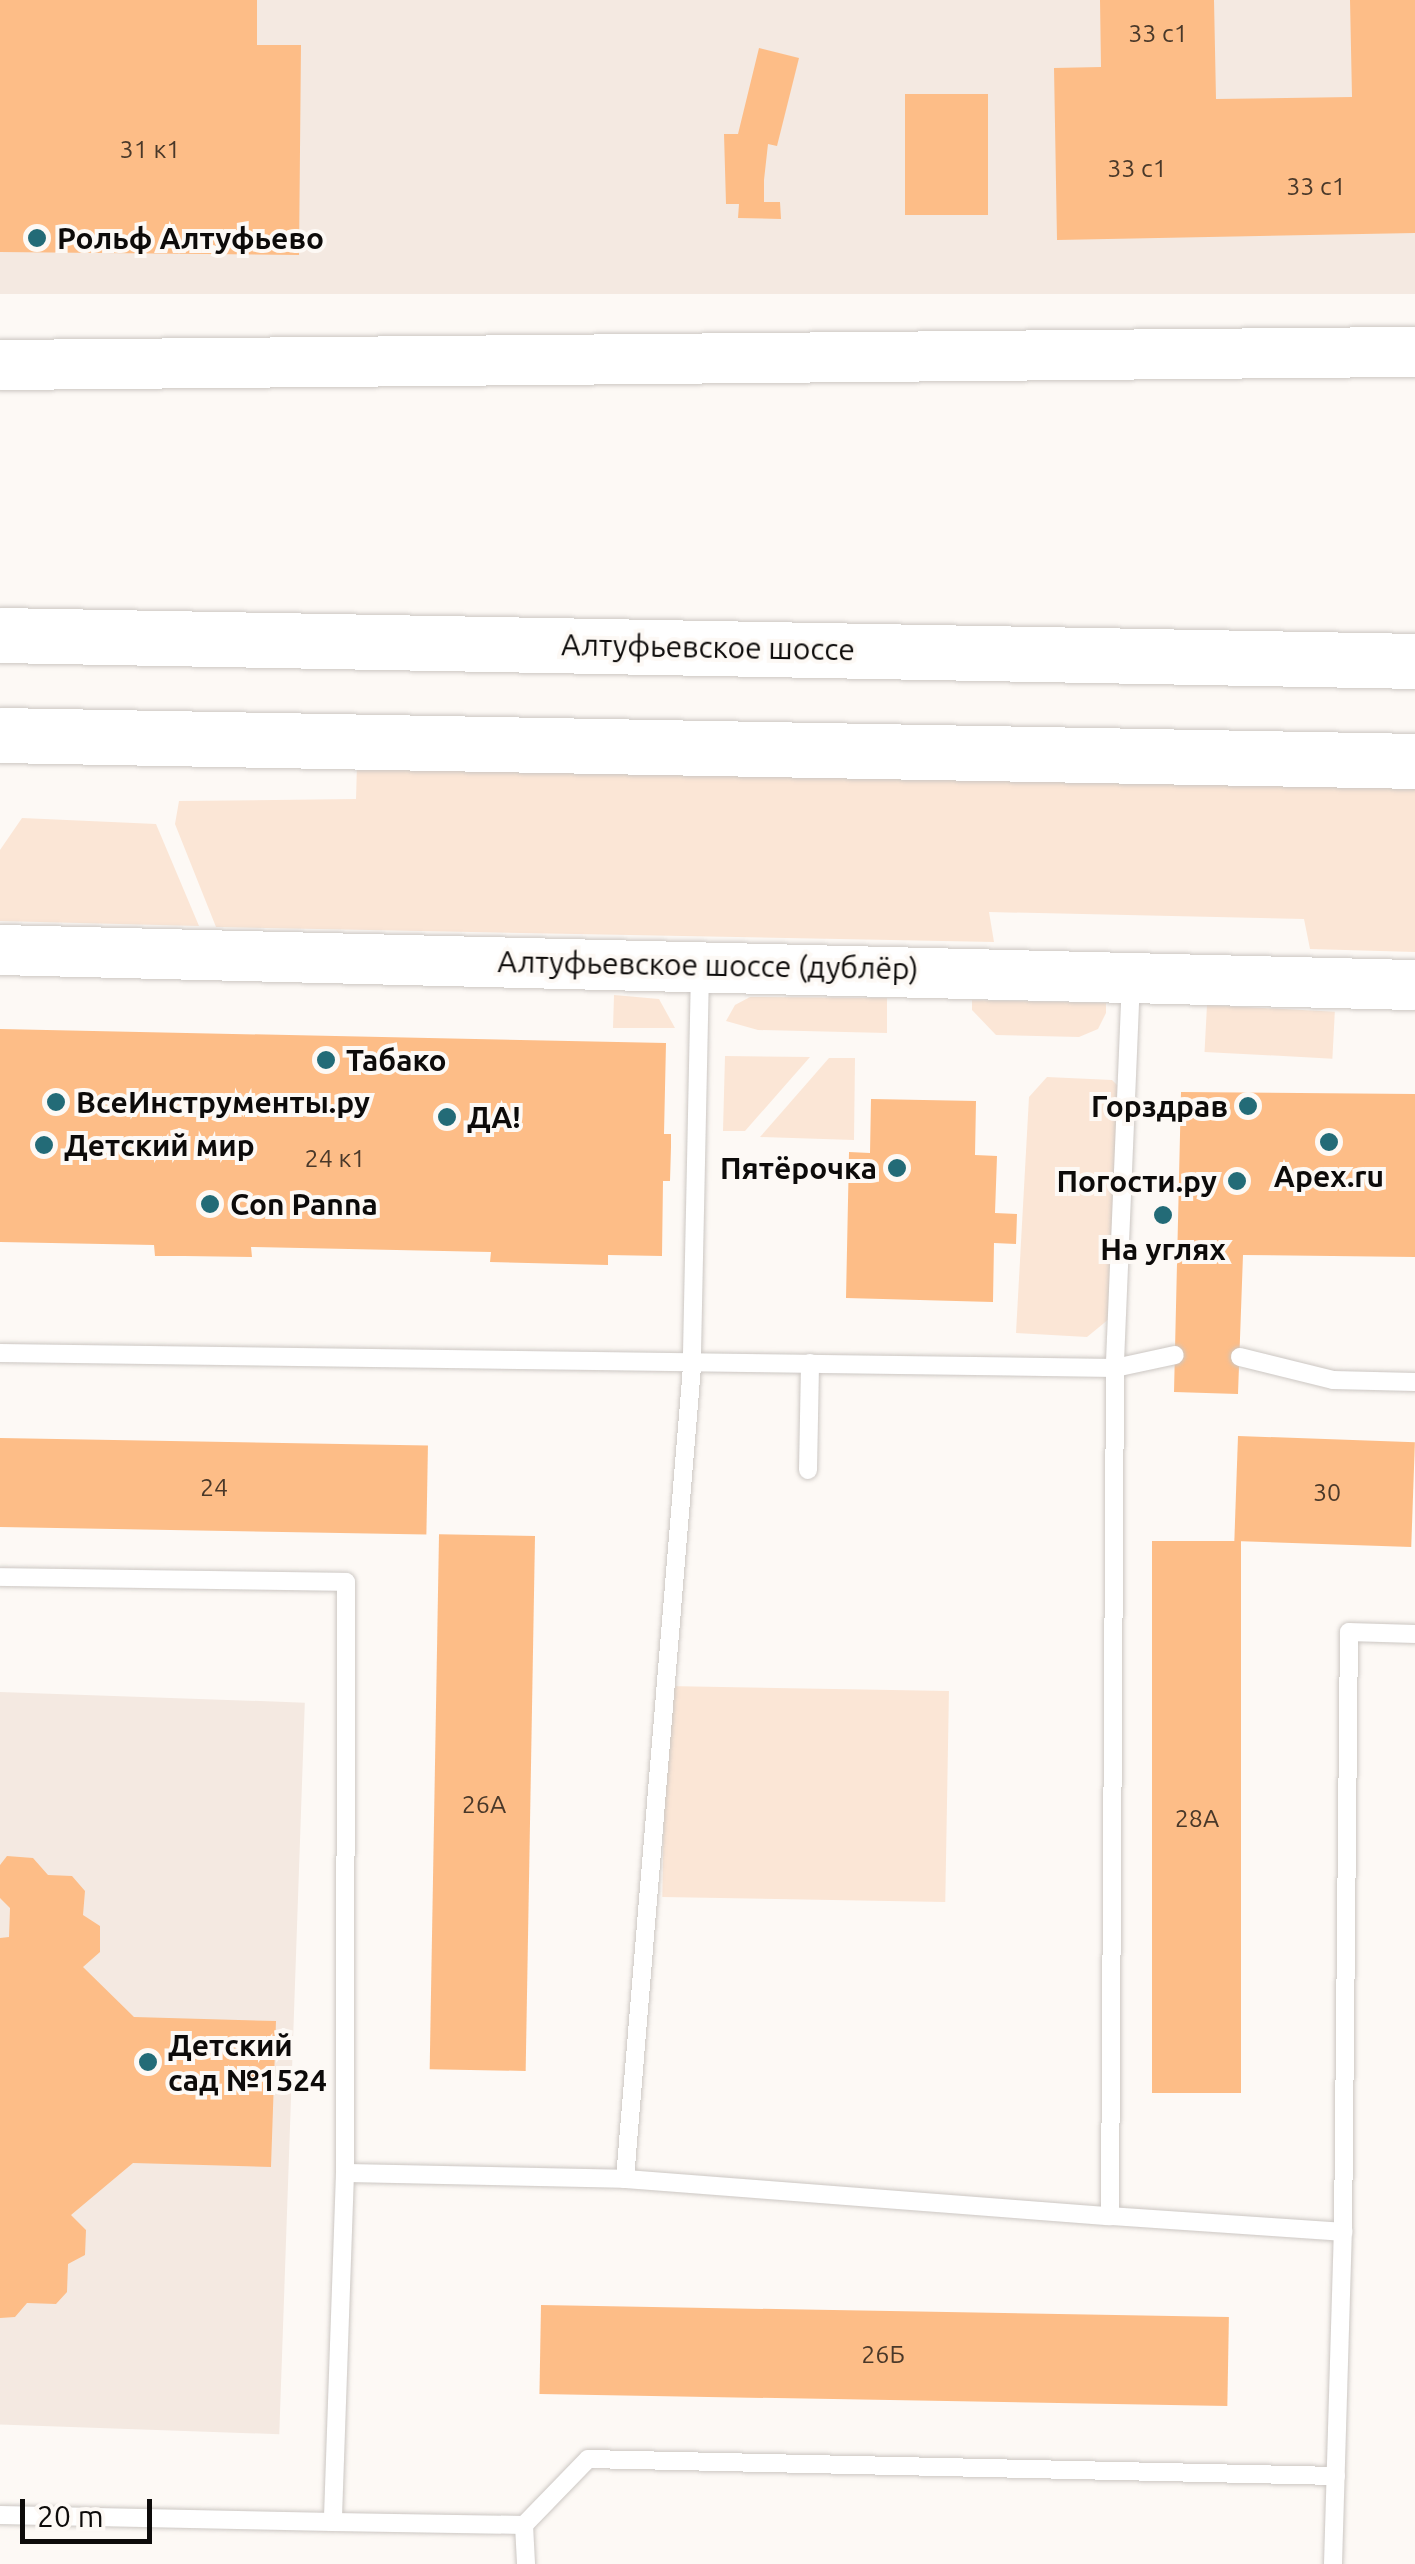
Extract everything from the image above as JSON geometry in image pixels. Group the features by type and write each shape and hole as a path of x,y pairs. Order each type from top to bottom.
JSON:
{"main road":[{"path":"0,365 1415,352"},
{"name":"Алтуфьевское шоссе","path":"0,635 1415,661"},
{"path":"0,735 1415,761"},
{"name":"Алтуфьевское шоссе (дублёр)","path":"0,950 1415,985"}],"lane":[{"path":"625,2178 692,1367 700,966"},
{"path":"1110,2216 1115,1368 1131,975"},
{"path":"0,1353 692,1367 810,1363 1115,1368 1174,1356"},
{"path":"1240,1357 1333,1380 1415,1382"},
{"path":"808,1470 810,1363"},
{"path":"0,1576 346,1582 345,2173 333,2522"},
{"path":"1333,2564 1343,2232 1349,1632 1415,1634"},
{"path":"345,2173 625,2178 1343,2232"},
{"path":"0,2515 524,2526 588,2460 1336,2476"},
{"path":"524,2526 526,2564"}],"shaded area":[{"path":"0,0 1415,0 1415,294 0,294"},
{"path":"357,765 1415,784 1415,952 1310,949 1304,919 989,912 994,942 216,927 175,824 179,801 356,799"},
{"path":"22,818 156,824 199,926 0,921 0,850"},
{"path":"614,995 659,999 675,1028 613,1028"},
{"path":"750,997 887,998 887,1033 758,1030 726,1021 735,1005"},
{"path":"972,1000 1106,1003 1106,1013 1098,1029 1079,1037 996,1035 972,1010"},
{"path":"1207,1005 1335,1012 1332,1059 1205,1052"},
{"path":"725,1056 810,1057 745,1131 723,1131"},
{"path":"829,1058 855,1058 854,1140 760,1137"},
{"path":"1047,1077 1112,1080 1120,1088 1109,1319 1087,1337 1016,1333 1029,1097"},
{"path":"666,1686 949,1691 945,1902 662,1897"},
{"name":"Детский сад №1524","path":"0,1692 305,1703 279,2434 0,2424"}],"building":[{"path":"0,0 257,0 257,45 301,45 299,255 0,252"},
{"path":"1100,0 1214,0 1216,99 1352,97 1350,0 1415,0 1415,233 1057,240 1054,68 1101,67"},
{"path":"759,48 799,58 777,146 768,144 764,202 780,202 781,219 738,218 739,204 726,204 724,134 738,134"},
{"path":"905,94 988,94 988,215 905,215"},
{"path":"0,1029 666,1043 664,1134 671,1134 671,1147 670,1181 663,1181 662,1256 608,1255 608,1265 490,1262 491,1252 251,1247 252,1257 155,1256 154,1245 0,1242"},
{"path":"1181,1092 1415,1094 1415,1257 1243,1255 1238,1394 1174,1392"},
{"path":"871,1099 976,1101 975,1155 997,1156 995,1213 1017,1214 1016,1244 994,1243 993,1302 846,1298 849,1152 870,1153"},
{"path":"1238,1436 1415,1442 1411,1547 1234,1541"},
{"path":"0,1438 428,1445 426,1534 0,1527"},
{"path":"439,1534 535,1536 526,2071 430,2069"},
{"path":"1152,1541 1241,1541 1241,2093 1152,2093"},
{"path":"7,1856 33,1858 48,1875 72,1876 85,1891 83,1915 100,1926 100,1952 83,1967 134,2017 276,2021 271,2167 133,2163 71,2215 86,2230 85,2255 68,2264 67,2292 56,2304 27,2303 15,2317 0,2318 0,1938 9,1937 10,1908 0,1898 0,1865"},
{"path":"541,2305 1229,2317 1227,2406 539,2394"}],"place":[{"name":"Рольф Алтуфьево","path":"37,238"},
{"name":"Табако","path":"326,1060"},
{"name":"ВсеИнструменты.ру","path":"56,1102"},
{"name":"Горздрав","path":"1248,1106"},
{"name":"ДА!","path":"447,1117"},
{"name":"Apex.ru","path":"1329,1142"},
{"name":"Детский мир","path":"44,1145"},
{"name":"Пятёрочка","path":"897,1168"},
{"name":"Погости.ру","path":"1237,1181"},
{"name":"Con Panna","path":"210,1204"},
{"name":"На углях","path":"1163,1215"},
{"name":"Детский сад №1524","path":"148,2062"}]}
